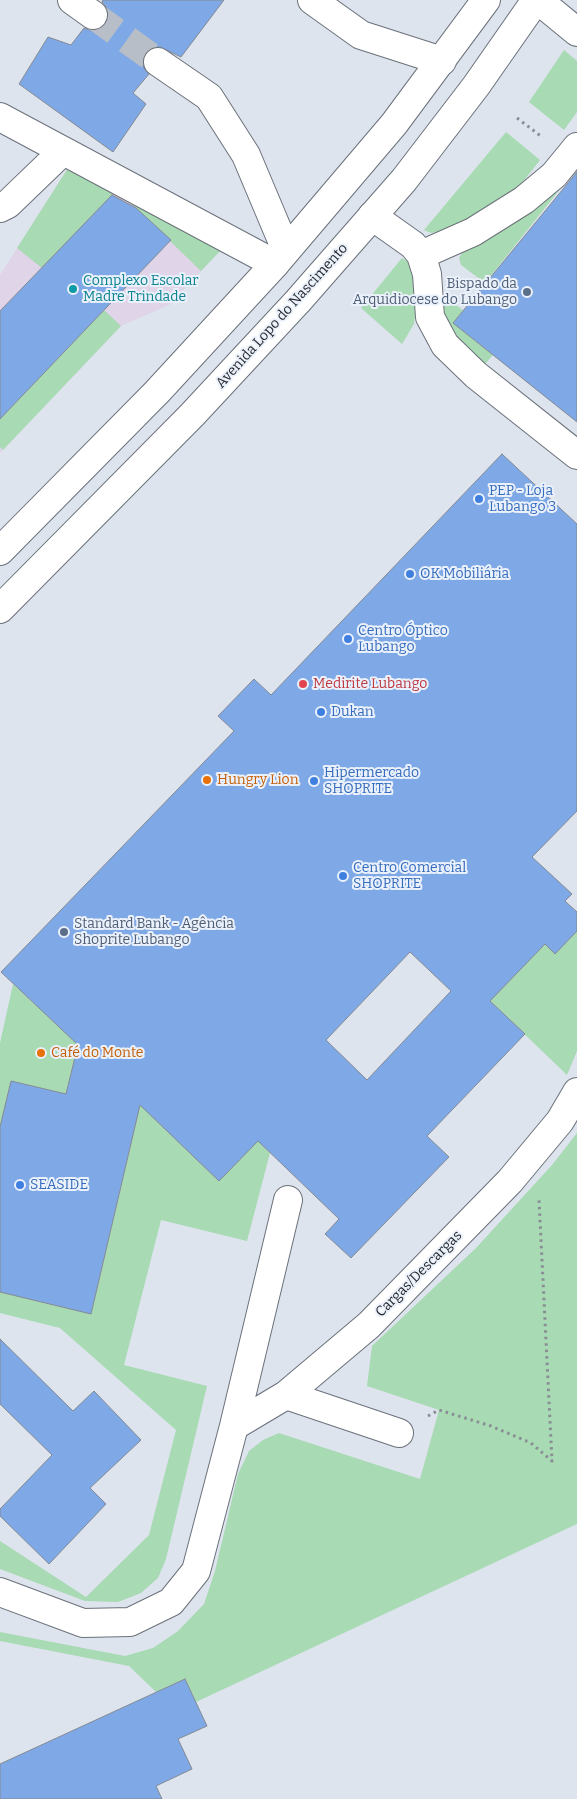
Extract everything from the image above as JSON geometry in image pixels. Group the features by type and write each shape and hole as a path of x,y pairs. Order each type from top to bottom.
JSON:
{"main road":[{"path":"312,0 361,35 442,61"},
{"path":"0,551 156,392 280,257 394,124 486,0"},
{"path":"537,0 577,32"},
{"name":"Avenida Lopo do Nascimento","path":"0,609 192,414 404,180 476,86 537,0"},
{"path":"158,62 209,97 246,155 280,257"},
{"path":"0,117 62,152 280,257"},
{"path":"421,255 473,232 524,200 554,175 577,147"},
{"path":"0,208 8,204 62,152"},
{"path":"372,216 413,245 421,255 427,274 430,317 444,345 476,375 577,454"},
{"name":"Cargas/Descargas","path":"234,1426 286,1396 369,1325 510,1181 560,1121 577,1092"},
{"path":"0,1592 83,1623 130,1622 171,1602 196,1571 234,1426 288,1200"},
{"path":"286,1396 399,1433"}],"path":[{"path":"517,118 546,140"},
{"path":"399,1433 439,1410 491,1426 531,1443 552,1461 536,1150"}],"shaded area":[{"path":"70,165 224,247 169,305 121,326 0,453 0,275"}],"green space":[{"path":"564,50 577,61 577,112 564,130 529,102"},
{"path":"506,132 540,160 519,187 500,202 454,228 431,233 424,230"},
{"path":"70,165 117,190 42,268 17,248"},
{"path":"577,168 485,283 461,265 459,258 464,250"},
{"path":"117,190 224,247 201,271"},
{"path":"402,258 410,263 417,301 414,324 402,344 361,308"},
{"path":"440,294 463,310 453,323 493,355 485,364 457,340 437,309"},
{"path":"104,310 121,326 3,450 0,447 0,419"},
{"path":"577,931 577,1051 567,1075 490,1001 533,933 555,954"},
{"path":"13,984 78,1045 66,1094 11,1081 0,1127 0,1043"},
{"path":"121,1086 258,1141 270,1153 247,1241 161,1220 124,1365 207,1386 166,1559 158,1578 141,1593 118,1602 85,1601 0,1569 0,1541 86,1597 149,1535 176,1430 60,1328 0,1313 0,1292 91,1314 132,1140 112,1124"},
{"path":"577,1133 577,1524 196,1702 185,1679 156,1692 129,1666 0,1641 0,1632 125,1656 153,1648 178,1631 204,1604 215,1571 238,1474 249,1451 263,1440 279,1433 420,1479 439,1410 367,1386 372,1346 476,1248 552,1165"}],"building":[{"path":"103,0 224,0 181,57 160,47 152,48 145,53 142,61 144,68 149,74 133,93 146,104 113,152 19,84 48,37 71,45 84,28 92,31 100,29 105,24 109,16 107,8 102,2"},
{"name":"Bispado da Arquidiocese do Lubango","path":"577,172 577,422 453,323"},
{"name":"Complexo Escolar Madre Trindade","path":"112,195 136,208 171,240 0,419 0,311"},
{"name":"Centro Comercial SHOPRITE","path":"502,454 577,524 577,811 532,857 572,894 565,901 577,912 577,931 555,954 545,944 490,1001 525,1034 427,1136 449,1157 351,1258 325,1234 339,1219 258,1141 219,1181 140,1105 91,1314 0,1292 0,1127 11,1081 66,1094 78,1045 1,972 234,731 218,716 254,679 271,695","holes":["410,952 451,991 367,1080 326,1040"]},
{"path":"0,1339 73,1411 94,1391 141,1440 90,1488 106,1504 49,1564 0,1516 0,1509 52,1455 0,1404"},
{"path":"185,1679 207,1726 178,1739 192,1769 156,1786 162,1799 0,1799 0,1764"}],"tunnel":[{"path":"93,15 158,62"}],"place":[{"name":"Complexo Escolar Madre Trindade","path":"73,289"},
{"name":"Bispado da Arquidiocese do Lubango","path":"527,292"},
{"name":"PEP - Loja Lubango 3","path":"479,499"},
{"name":"OK Mobiliária","path":"410,574"},
{"name":"Centro Óptico Lubango","path":"348,639"},
{"name":"Medirite Lubango","path":"303,684"},
{"name":"Dukan","path":"321,712"},
{"name":"Hungry Lion","path":"207,780"},
{"name":"Hipermercado SHOPRITE","path":"314,781"},
{"name":"Centro Comercial SHOPRITE","path":"343,876"},
{"name":"Standard Bank - Agência Shoprite Lubango","path":"64,932"},
{"name":"Café do Monte","path":"41,1053"},
{"name":"SEASIDE","path":"20,1185"}]}
